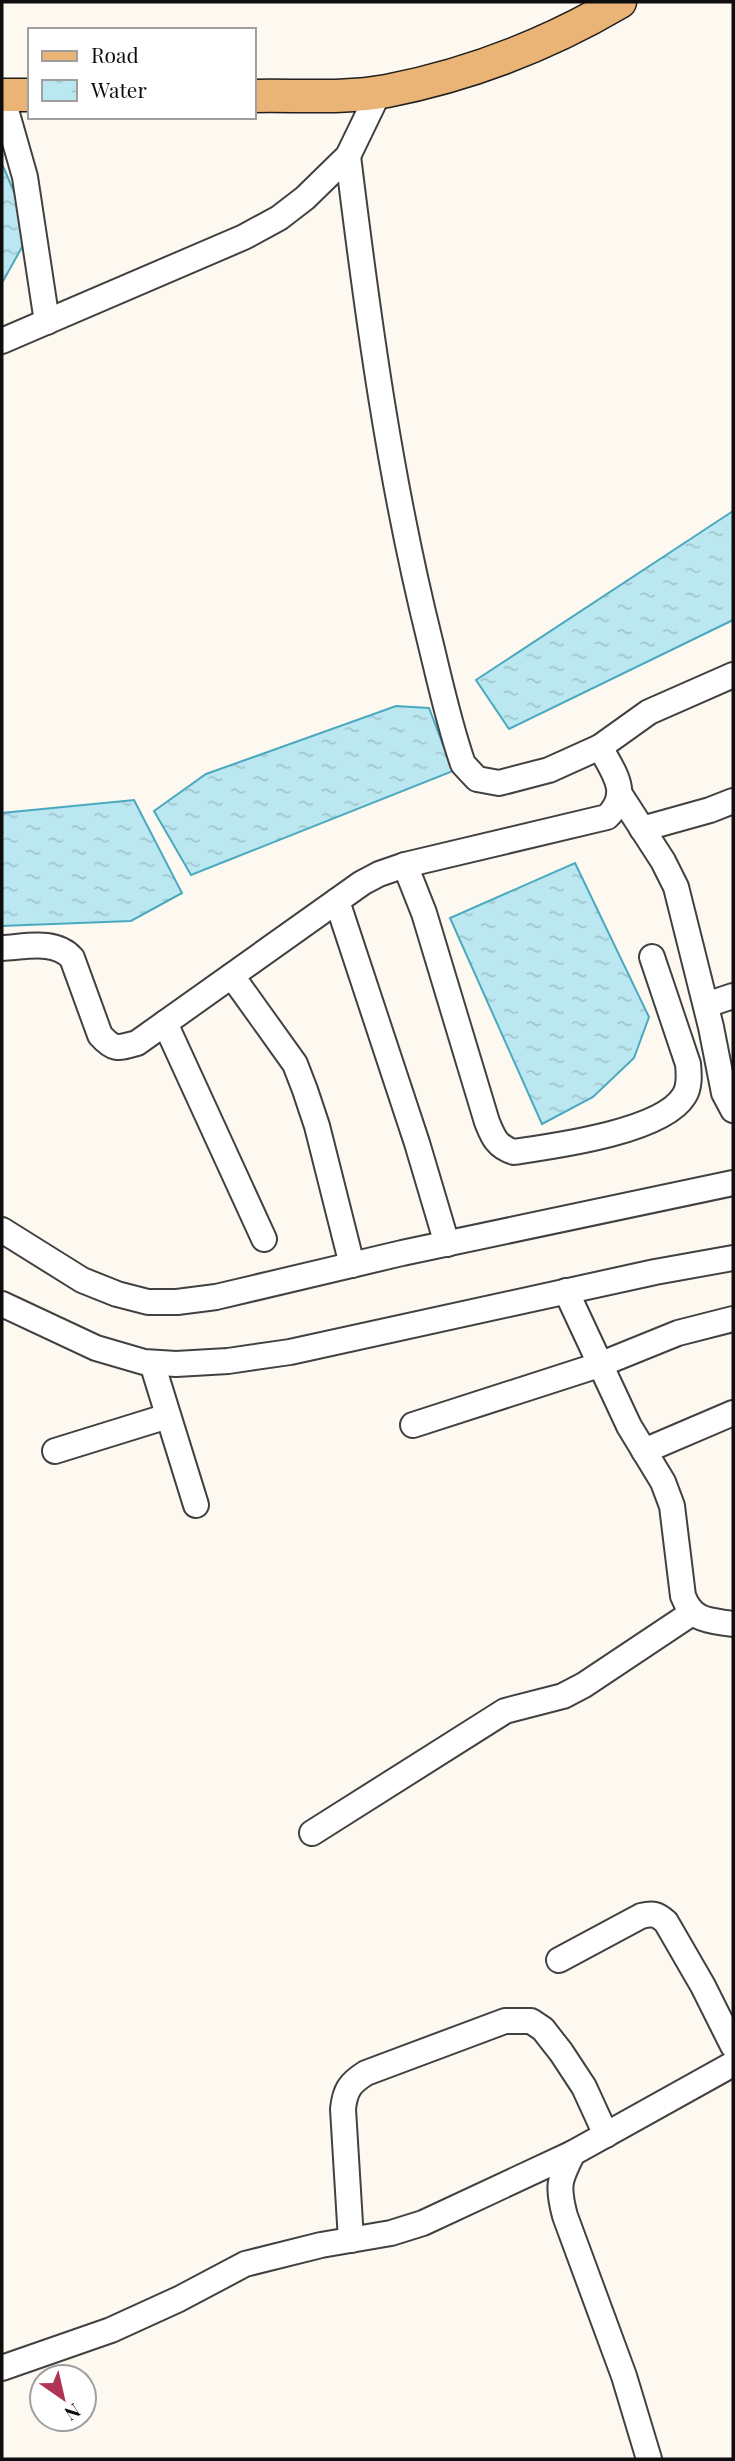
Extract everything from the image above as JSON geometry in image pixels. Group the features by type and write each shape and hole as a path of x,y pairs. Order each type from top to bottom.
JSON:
{"main road":[{"path":"256,96 379,92 454,74 556,36 620,2"},
{"path":"2,95 28,95"}],"street":[{"path":"2,341 244,237 279,218 305,198 348,156 379,92"},
{"path":"2,95 25,177 47,322"},
{"path":"348,156 367,316 388,448 420,602 463,764 477,779 499,783 550,770 600,747 649,712 733,675"},
{"path":"600,747 618,782 621,796 663,861 676,887 727,1077 724,1093 733,1111"},
{"path":"2,948 55,946 65,950 72,958 100,1035 109,1045 120,1047 138,1043 379,874 405,865 607,817 615,809 621,796"},
{"path":"642,829 733,802"},
{"path":"405,865 424,913 487,1122 494,1139 506,1150 513,1152 575,1143 639,1125 671,1110 685,1095 689,1079 688,1064 652,957"},
{"path":"337,901 417,1143 447,1244"},
{"path":"232,976 295,1064 317,1126 352,1265"},
{"path":"706,1005 733,996"},
{"path":"165,1023 264,1239"},
{"path":"2,1230 82,1280 117,1294 148,1302 216,1297 733,1183"},
{"path":"2,1304 96,1348 152,1363 228,1361 290,1352 566,1291 733,1258"},
{"path":"566,1291 598,1365 629,1426 663,1482 672,1506 683,1596 687,1608 704,1620 733,1624"},
{"path":"413,1425 598,1365 678,1333 733,1319"},
{"path":"152,1363 196,1505"},
{"path":"644,1451 733,1413"},
{"path":"55,1451 168,1416"},
{"path":"312,1833 505,1711 563,1696 584,1685 692,1613"},
{"path":"559,1960 641,1916 658,1914 666,1922 703,1986 733,2046"},
{"path":"351,2240 343,2109 345,2092 352,2082 366,2073 505,2021 531,2021 543,2029 561,2052 584,2087 606,2135"},
{"path":"2,2368 111,2330 179,2299 245,2264 321,2245 391,2233 423,2223 573,2153 733,2064"},
{"path":"573,2153 560,2179 560,2199 574,2245 624,2376 649,2459"}],"water":[{"path":"2,164 31,231 2,283"},
{"path":"733,511 733,620 509,729 476,680"},
{"path":"396,706 429,708 453,771 191,875 154,811 206,774"},
{"path":"134,800 182,893 131,921 2,926 2,813"},
{"path":"575,863 649,1017 634,1058 593,1097 542,1124 450,918"}]}
